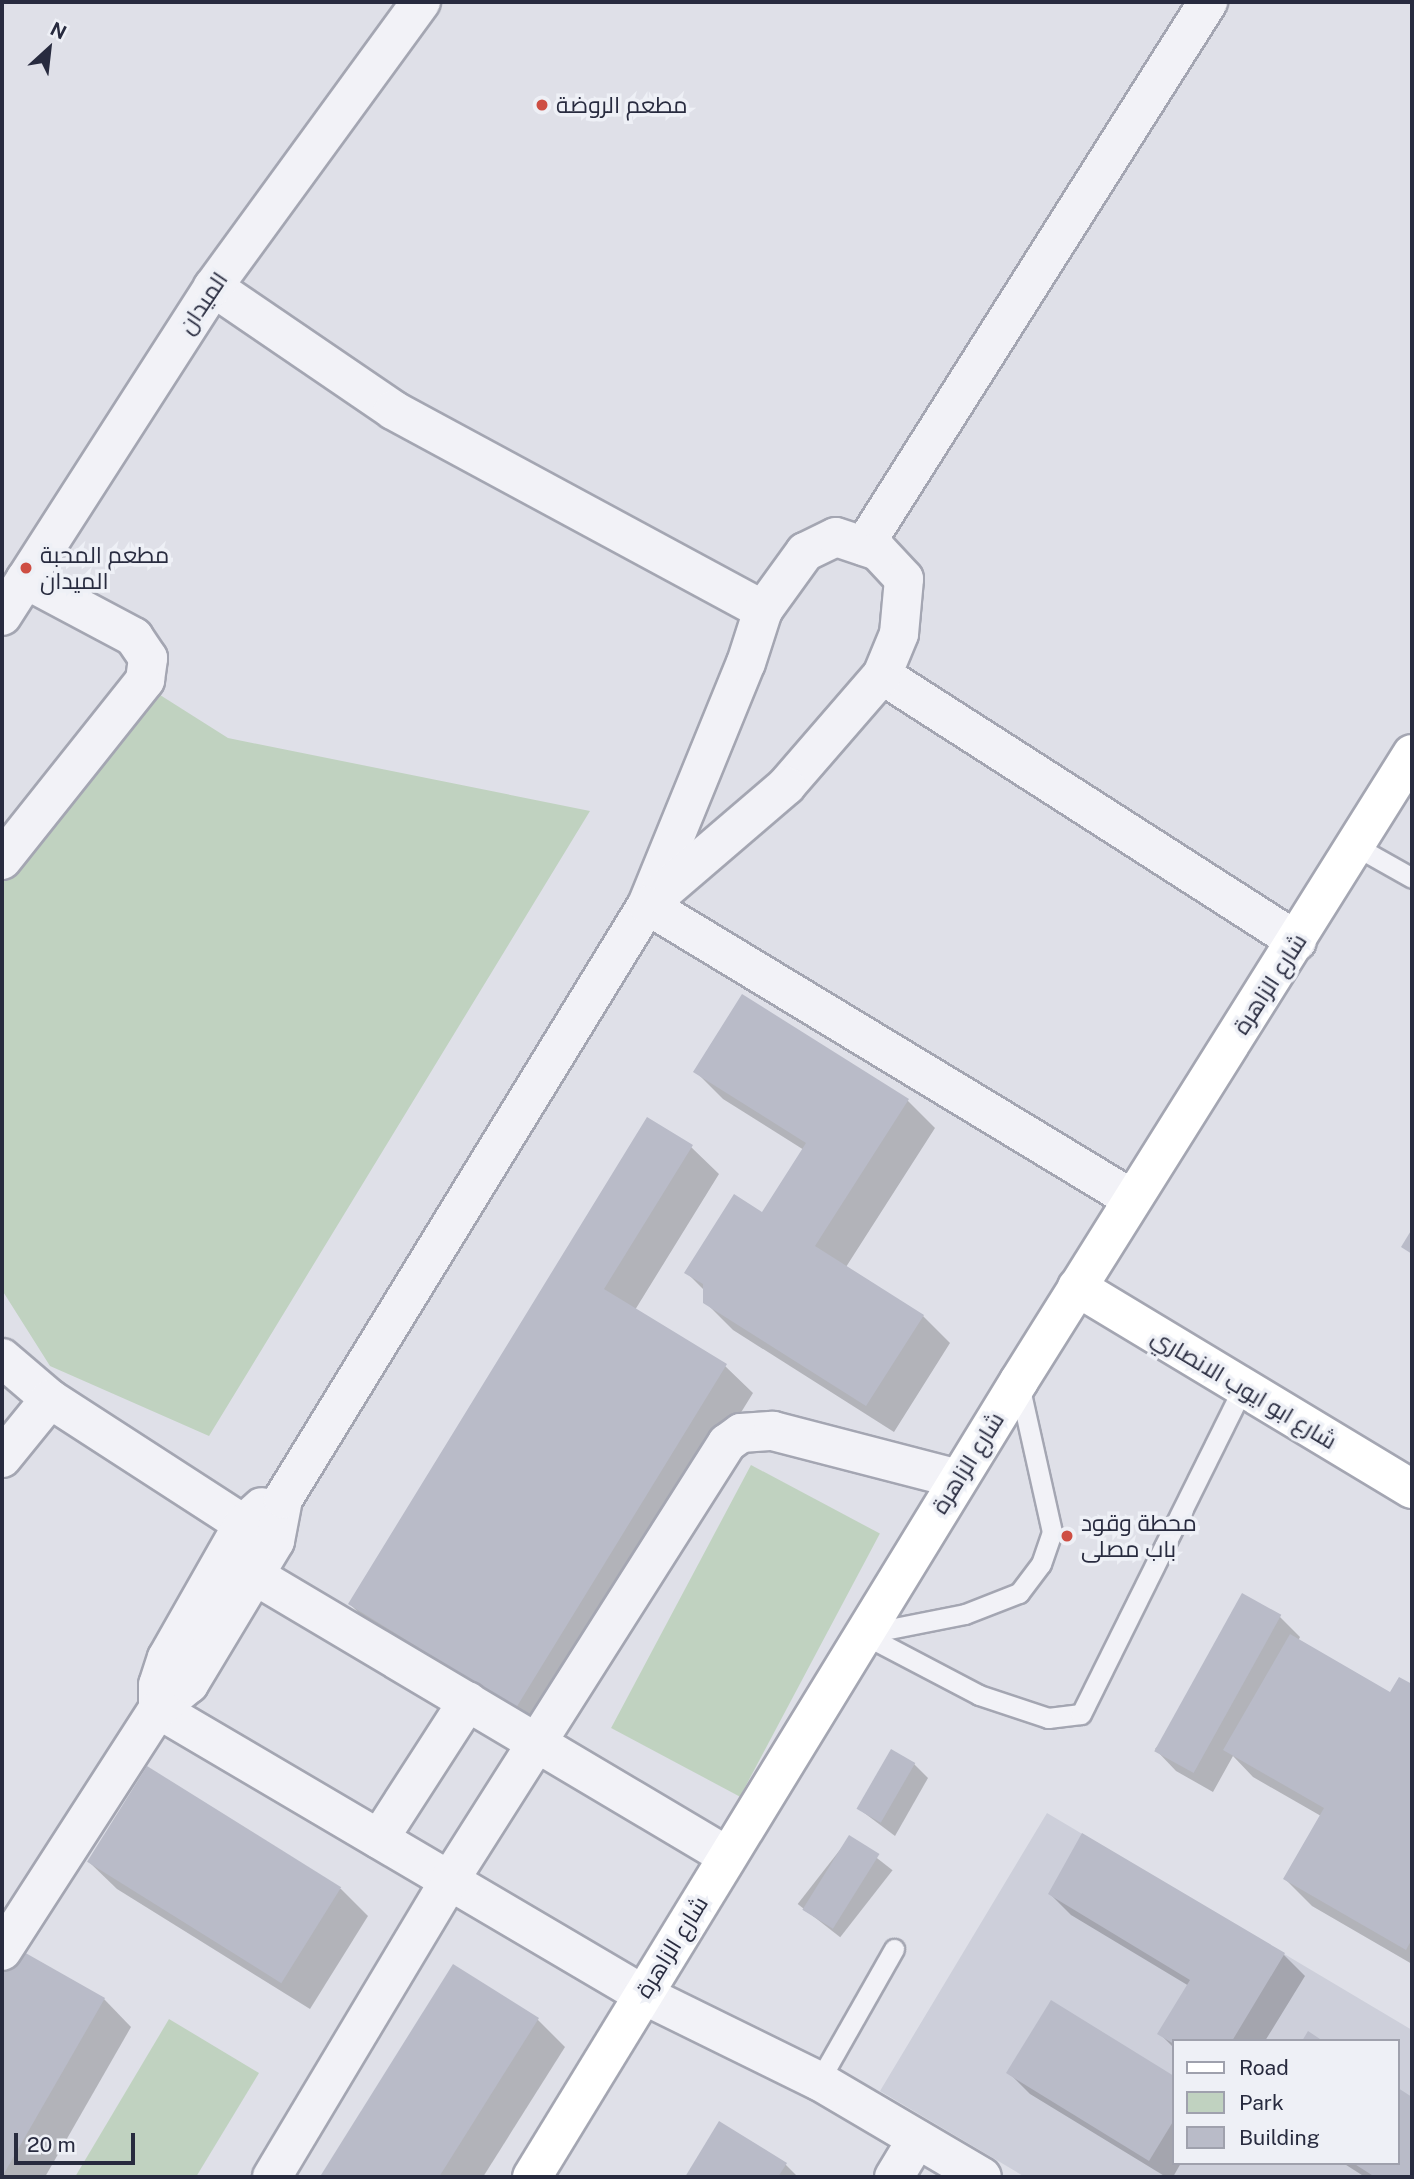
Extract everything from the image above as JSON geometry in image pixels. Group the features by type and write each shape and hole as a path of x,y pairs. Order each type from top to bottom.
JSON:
{"main road":[{"name":"شارع الزاهرة","path":"532,2177 958,1479 1132,1199 1357,847 1412,754"},
{"name":"شارع ابو ايوب الانصاري","path":"1077,1287 1241,1390 1412,1489"}],"street":[{"name":"الميدان","path":"2,616 213,287 421,2"},
{"path":"864,546 1208,2"},
{"path":"213,287 393,410 763,610"},
{"path":"2,1951 158,1709 189,1684 281,1526 283,1499 648,905 746,663 763,610 805,552 836,537 878,551 904,579 899,634 881,675 786,786 648,905"},
{"path":"2,860 145,680 148,658 134,637 25,579"},
{"path":"881,675 1297,941"},
{"path":"648,905 1132,1199"},
{"path":"2,1358 50,1399 243,1524"},
{"path":"2,1458 50,1399"},
{"path":"272,2177 449,1881 727,1443 740,1433 773,1431 958,1479"},
{"path":"158,1709 158,1685 167,1658 243,1524 260,1508 283,1499"},
{"path":"254,1575 727,1856"},
{"path":"379,1839 467,1702"},
{"path":"158,1709 642,1994 819,2081 982,2177"},
{"path":"894,2177 917,2139"}],"lane":[{"path":"1357,847 1412,878"},
{"path":"863,1634 965,1614 1019,1593 1041,1564 1052,1532 1019,1381"},
{"path":"863,1634 979,1695 1048,1718 1081,1714 1241,1390"},
{"path":"819,2081 894,1949"}],"shaded area":[{"path":"1047,1813 1412,2030 1412,2177 1025,2177 880,2091"}],"green space":[{"path":"149,688 228,738 590,811 209,1436 50,1366 2,1290 2,880"},
{"path":"751,1465 880,1534 740,1797 611,1728"},
{"path":"169,2019 259,2073 196,2177 75,2177"}],"building":[{"path":"742,994 909,1099 815,1246 924,1315 866,1406 703,1303 703,1284 684,1273 734,1194 762,1212 806,1143 693,1072"},
{"path":"647,1117 693,1145 604,1289 727,1364 516,1708 348,1604"},
{"path":"1412,1229 1412,1254 1401,1247"},
{"path":"1242,1593 1281,1615 1194,1773 1154,1751"},
{"path":"1290,1634 1390,1692 1399,1677 1412,1684 1412,1939 1406,1950 1283,1879 1324,1808 1223,1750"},
{"path":"891,1749 915,1763 881,1823 856,1809"},
{"path":"147,1766 341,1887 281,1983 87,1862"},
{"path":"1082,1833 1285,1953 1233,2039 1172,2039 1172,2043 1157,2034 1190,1980 1048,1894"},
{"path":"849,1835 880,1854 833,1929 802,1910"},
{"path":"15,1947 105,1998 2,2177 2,1969"},
{"path":"453,1964 539,2018 439,2177 324,2177 321,2175"},
{"path":"1051,2000 1172,2075 1172,2123 1149,2161 1006,2073"},
{"path":"1308,2031 1320,2039 1303,2039"},
{"path":"1400,2089 1412,2097 1412,2177 1375,2177 1356,2165 1400,2165"},
{"path":"719,2121 787,2163 778,2177 685,2177"}],"place":[{"name":"مطعم الروضة","path":"542,105"},
{"name":"مطعم المحبة الميدان","path":"26,568"},
{"name":"محطة وقود باب مصلى","path":"1067,1536"}]}
